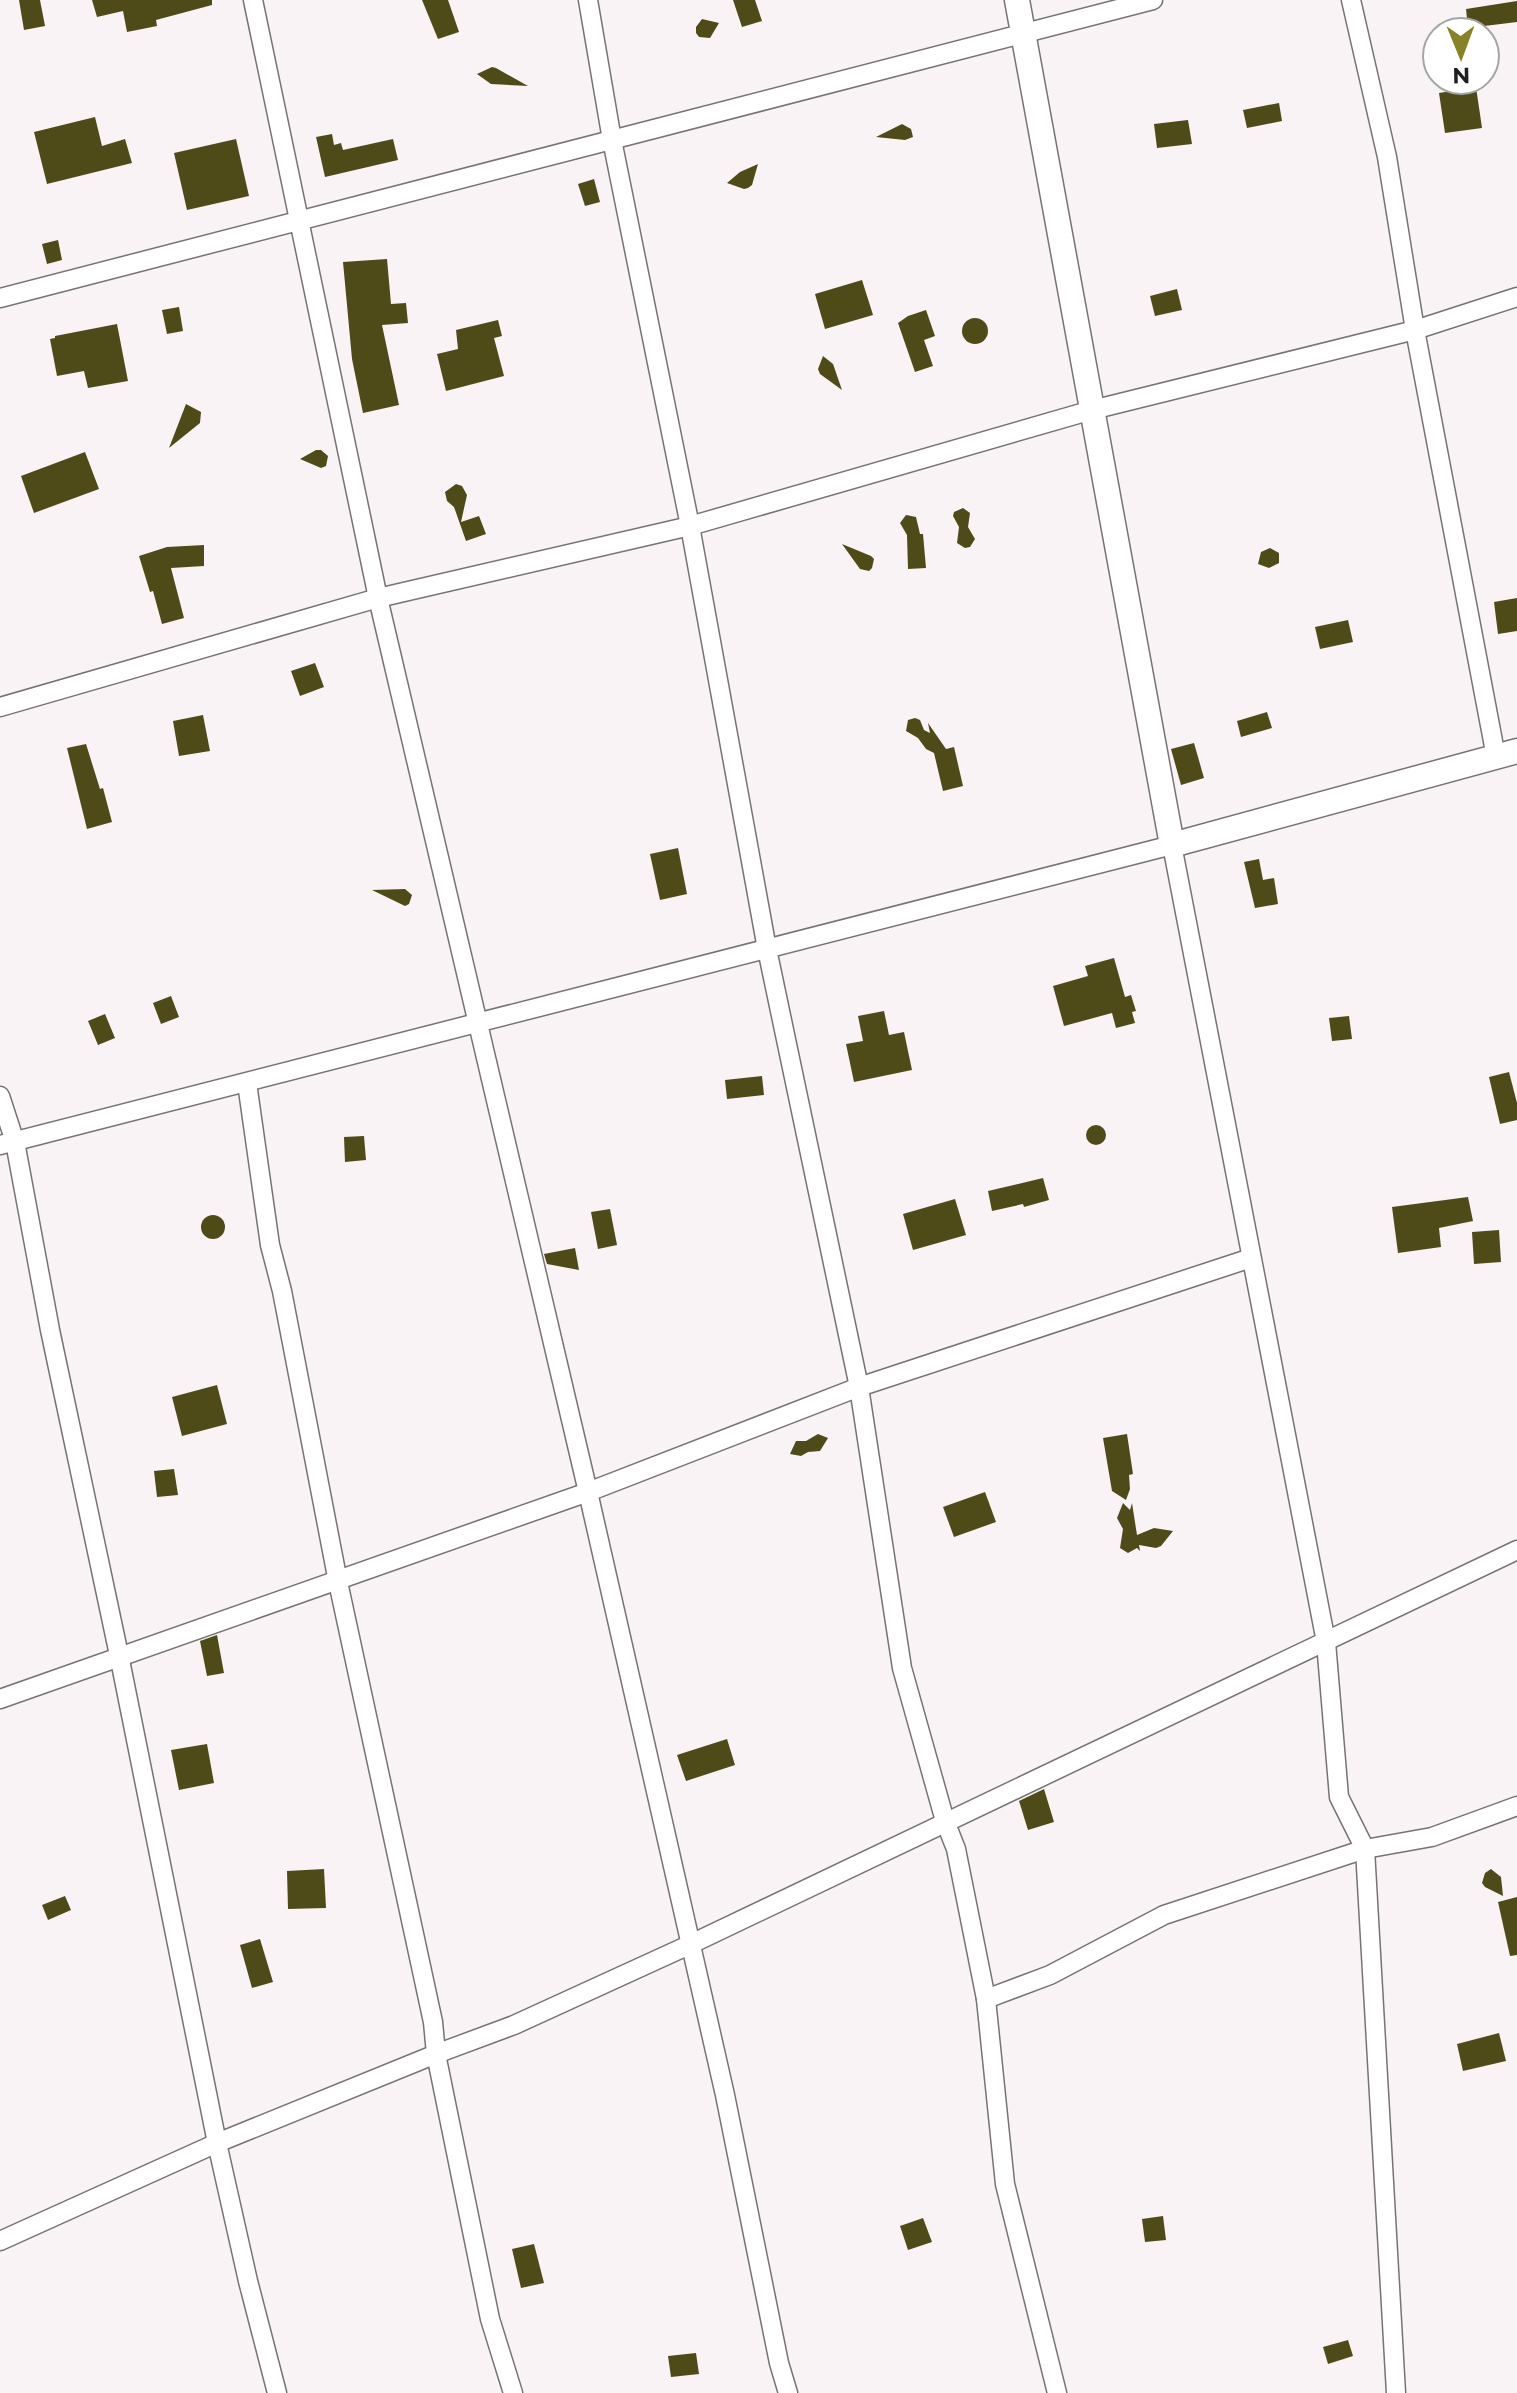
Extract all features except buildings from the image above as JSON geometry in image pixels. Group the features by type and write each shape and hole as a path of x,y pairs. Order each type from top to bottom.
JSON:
{"street":[{"path":"253,0 378,598 588,1492 725,2095 779,2363 788,2393"},
{"path":"588,0 612,140 690,526 767,949 859,1387 902,1668 945,1821 956,1849 986,1999 1005,2184 1057,2393"},
{"path":"1017,0 1172,845 1326,1642 1339,1797 1365,1849 1396,2393"},
{"path":"0,298 1153,0"},
{"path":"7,1144 1172,845 1506,754 1415,330 1387,157 1351,0"},
{"path":"0,707 378,598 690,526 1092,410 1415,330 1517,297"},
{"path":"247,1083 270,1245 282,1291 338,1582 433,2022 436,2054 490,2319 513,2393"},
{"path":"0,1096 7,1144 119,1655 217,2143 277,2393"},
{"path":"0,1699 588,1492 859,1387 1251,1258"},
{"path":"0,2241 217,2143 514,2025 689,1945 1517,1550"},
{"path":"986,1999 1050,1975 1164,1915 1365,1849 1432,1837 1517,1806"}]}
